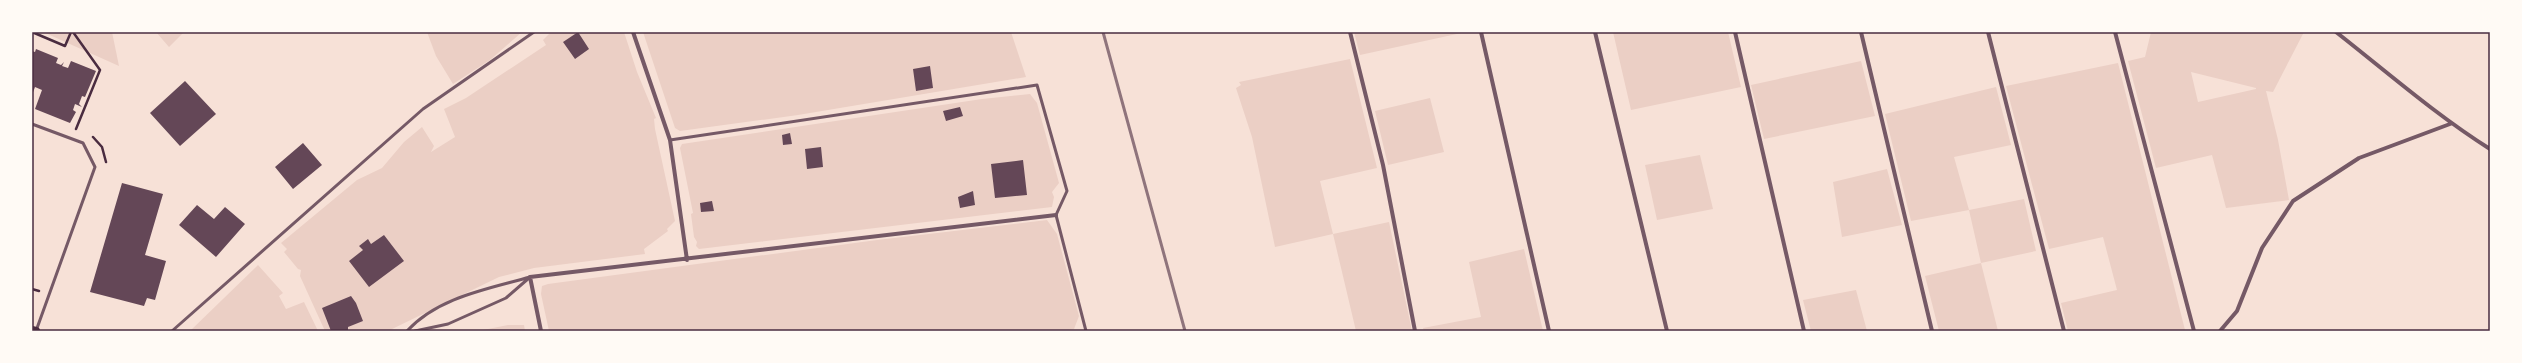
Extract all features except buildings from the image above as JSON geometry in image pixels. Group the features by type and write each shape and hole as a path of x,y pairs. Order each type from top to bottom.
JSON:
{"main road":[{"path":"32,330 36,331"}],"street":[{"path":"633,32 670,140 687,260"},
{"path":"1350,32 1383,165 1415,331"},
{"path":"1481,32 1549,331"},
{"path":"1595,32 1667,331"},
{"path":"1735,32 1804,331"},
{"path":"1861,32 1932,331"},
{"path":"1988,32 2064,331"},
{"path":"2115,32 2194,331"},
{"path":"2336,32 2417,95 2450,124 2490,149"},
{"path":"2220,331 2237,311 2262,248 2293,201 2359,158 2450,124"},
{"path":"541,331 530,277 687,260 1056,215"}],"lane":[{"path":"172,331 423,110 528,39 534,32"},
{"path":"670,140 1037,85 1067,191 1056,215 1086,331"},
{"path":"32,124 83,143 95,167 36,331"},
{"path":"408,331 418,319 456,299 530,277"},
{"path":"415,331 448,324 506,298 530,277"}],"path":[{"path":"32,32 65,46 72,32 100,70 76,130"},
{"path":"68,127 82,132"},
{"path":"88,135 94,138 102,147 105,165"},
{"path":"37,298 42,284"},
{"path":"32,289 39,291"}],"shaded area":[{"path":"43,32 112,32 119,66"},
{"path":"156,32 184,32 169,47"},
{"path":"427,32 522,32 490,60 453,84 436,56"},
{"path":"551,32 624,32 637,72 656,118 654,119 655,129 675,221 667,229 668,231 644,249 645,254 534,268 499,277 388,331 325,331 300,276 301,270 298,269 284,252 287,249 281,243 357,180 382,168 404,142 422,127 434,146 431,152 455,137 444,109 466,98 546,45 543,40"},
{"path":"643,32 1011,32 1026,77 798,115 680,131 675,128"},
{"path":"1354,32 1466,32 1360,55"},
{"path":"1613,32 1728,32 1741,87 1631,110"},
{"path":"2151,32 2304,32 2273,92 2266,91 2278,140 2289,200 2226,208 2212,155 2156,168 2128,61 2145,57","holes":["2191,72 2256,88 2198,102"]},
{"path":"1350,59 1377,168 1320,181 1333,234 1275,247 1252,137 1236,88 1241,85 1239,82"},
{"path":"1861,61 1875,116 1764,139 1751,85"},
{"path":"2118,63 2185,330 2068,331 2061,303 2117,290 2103,237 2049,249 2006,86"},
{"path":"1996,87 2011,145 1954,157 1969,210 1911,221 1885,114"},
{"path":"1030,94 1037,103 1059,183 1052,192 1054,197 1052,207 699,249 696,246 697,242 694,237 691,214 693,213 680,148 682,144 982,99"},
{"path":"1430,98 1444,152 1388,165 1375,111"},
{"path":"1700,155 1713,209 1657,220 1645,165"},
{"path":"1887,169 1902,225 1842,237 1833,182"},
{"path":"2024,199 2036,251 1981,263 1969,210"},
{"path":"1047,220 1057,234 1079,316 1074,329 1063,331 549,331 541,294 542,286 548,284 877,240"},
{"path":"1389,222 1412,331 1356,331 1333,234"},
{"path":"1524,249 1543,331 1424,331 1423,328 1481,317 1469,262"},
{"path":"1981,263 1998,331 1939,331 1925,276"},
{"path":"258,265 283,293 279,296 286,309 304,302 318,331 190,331"},
{"path":"1856,290 1867,331 1811,331 1803,300"},
{"path":"508,325 524,325 525,331 478,331"}],"railway":[{"path":"1103,32 1185,331"}]}
